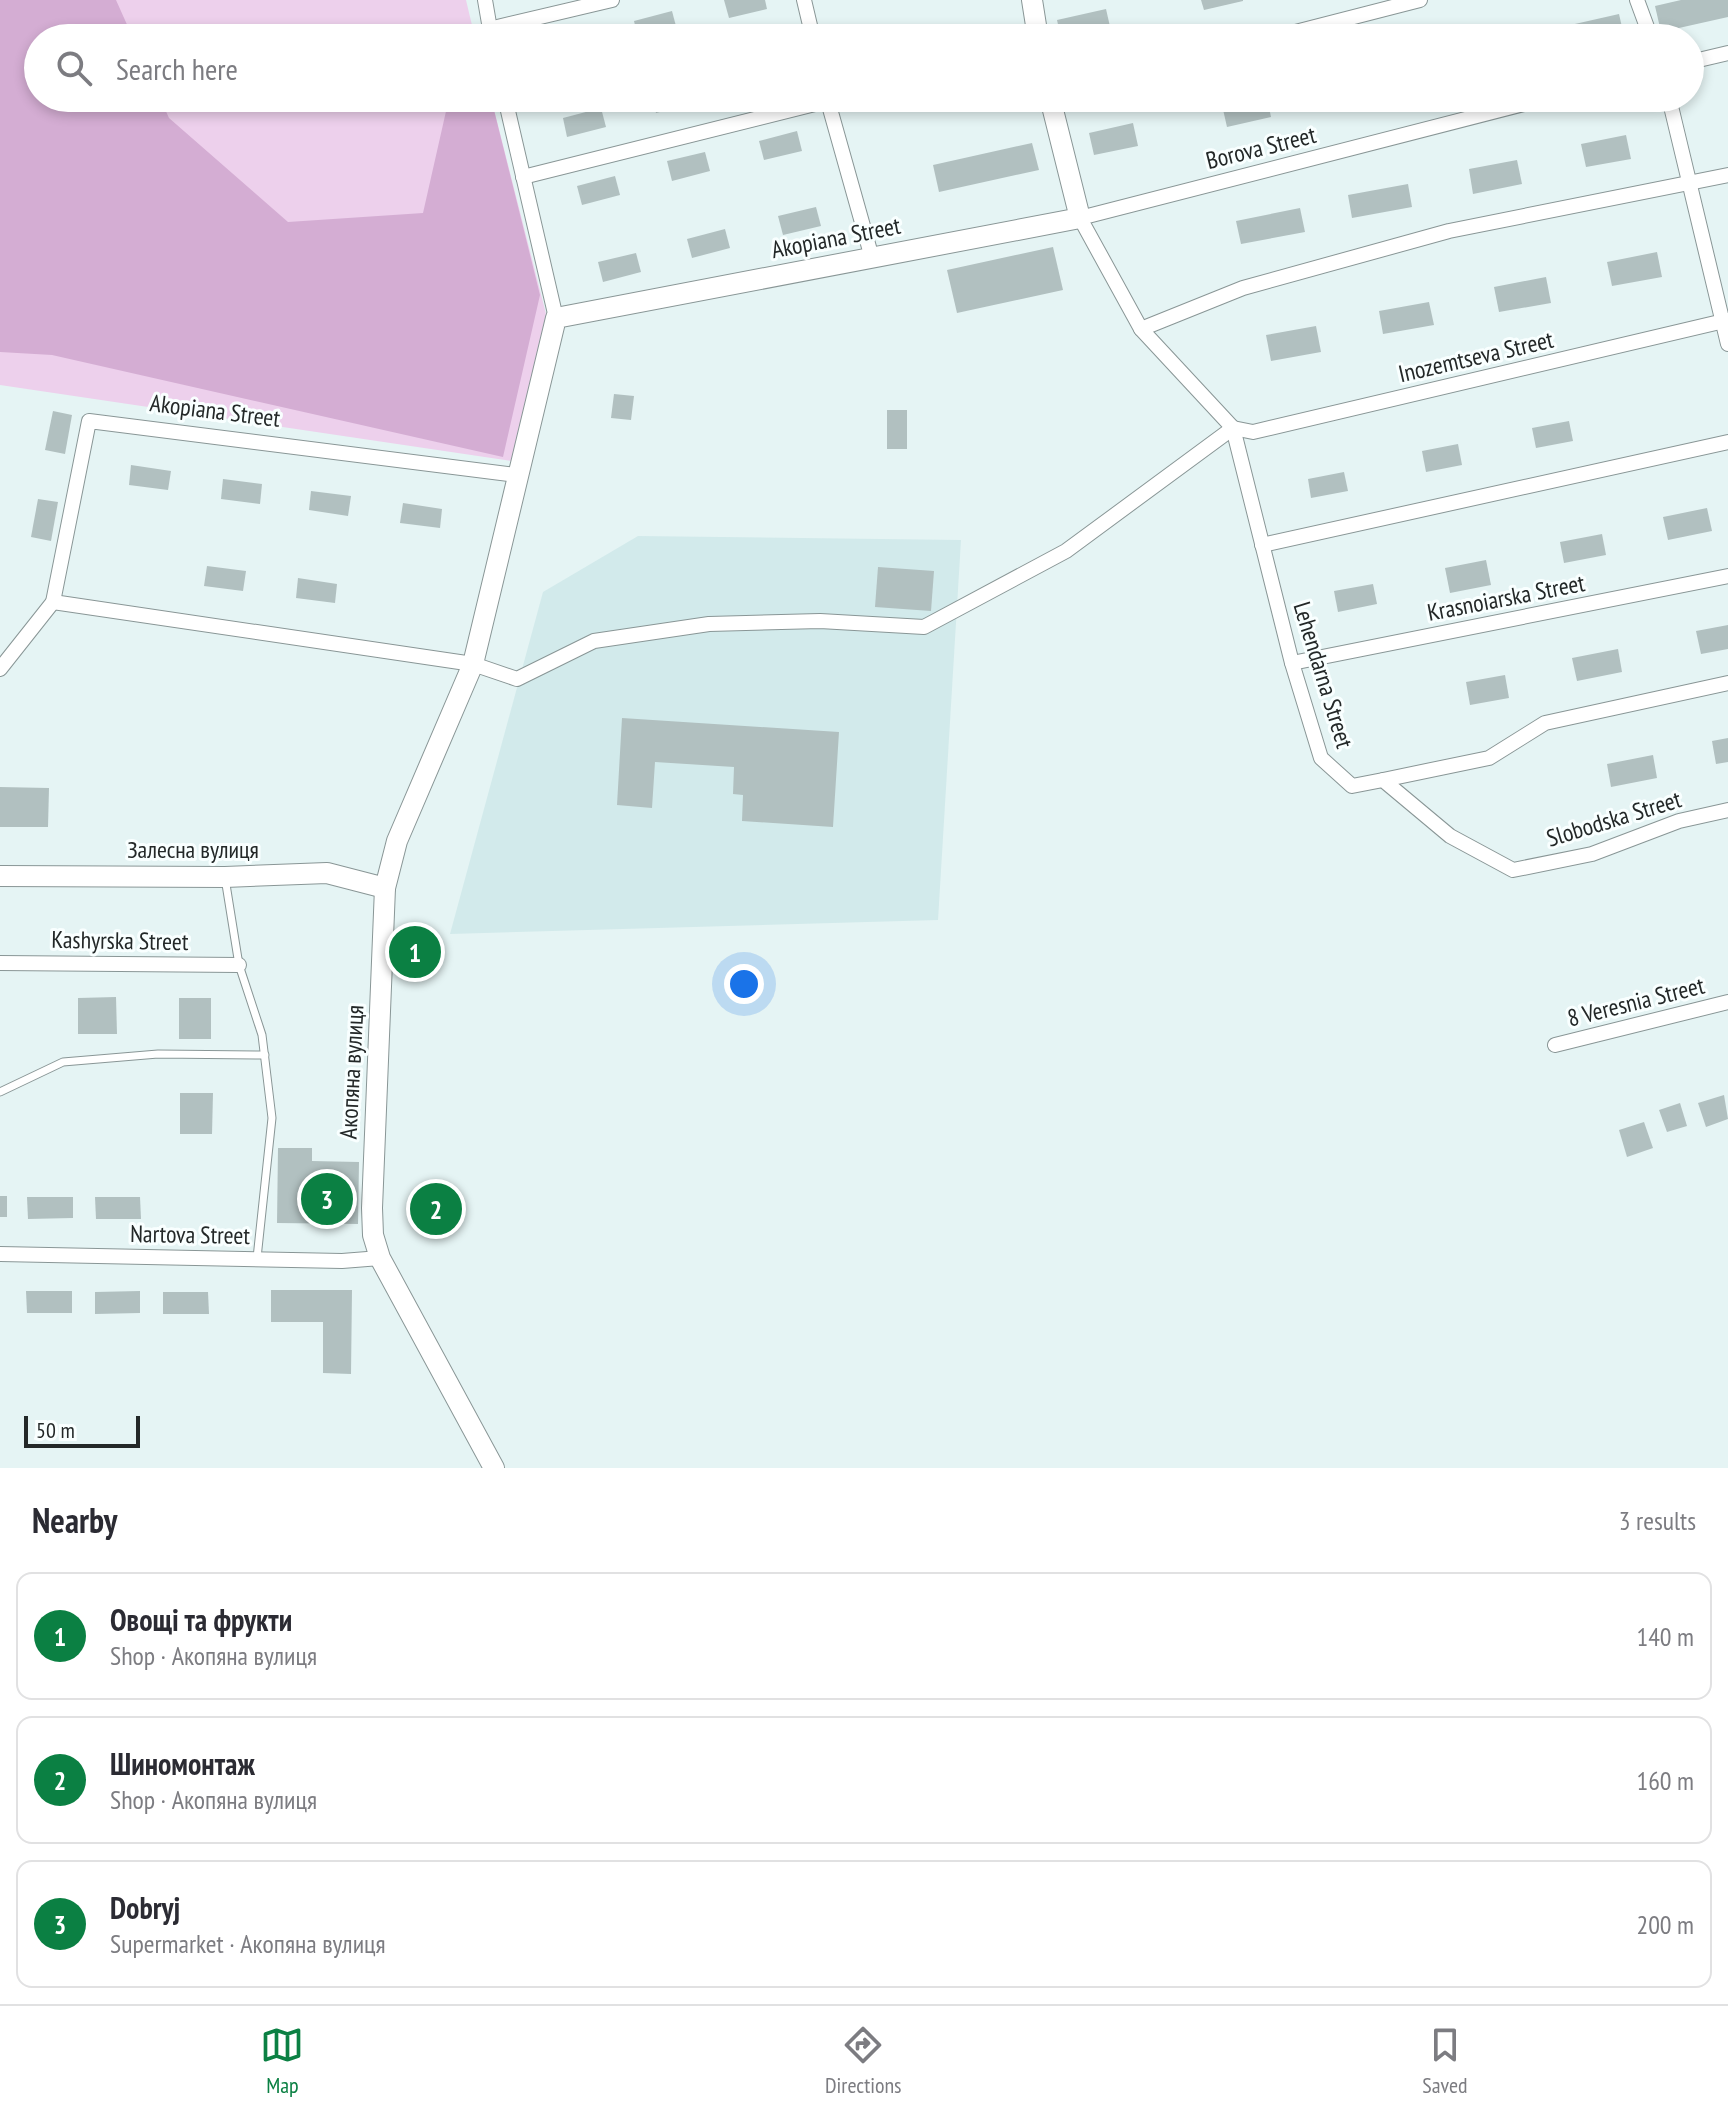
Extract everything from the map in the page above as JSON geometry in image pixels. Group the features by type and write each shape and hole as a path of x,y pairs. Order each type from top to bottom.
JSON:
{"main road":[{"path":"1032,0 1036,24"},
{"path":"1054,112 1080,218"},
{"name":"Akopiana Street","path":"556,318 1080,218"},
{"path":"385,888 397,841 473,664 556,318"},
{"name":"Залесна вулиця","path":"0,876 225,877 327,873 385,888"},
{"name":"Акопяна вулиця","path":"385,888 373,1235 380,1258 494,1468"}],"street":[{"path":"485,0 489,24"},
{"path":"523,24 612,0"},
{"path":"804,0 810,24"},
{"path":"1327,24 1420,0"},
{"path":"1637,0 1646,24"},
{"path":"1704,59 1728,53"},
{"path":"508,112 556,318"},
{"path":"523,177 780,112"},
{"path":"830,112 872,258"},
{"name":"Borova Street","path":"1080,218 1493,112"},
{"path":"1672,112 1688,183 1726,320 1728,344"},
{"path":"1141,329 1243,288 1449,231 1728,175"},
{"path":"53,602 473,664 517,679 594,641 709,624 820,621 924,627 1066,551 1233,428 1141,329 1080,218"},
{"name":"Inozemtseva Street","path":"1233,428 1253,432 1726,320"},
{"name":"Akopiana Street","path":"0,669 53,602 89,421 516,475"},
{"name":"Lehendarna Street","path":"1233,428 1292,663 1321,758 1352,786 1383,780"},
{"path":"1262,545 1728,442"},
{"name":"Krasnoiarska Street","path":"1292,663 1728,576"},
{"path":"1383,780 1489,758 1545,723 1728,683"},
{"name":"Slobodska Street","path":"1383,780 1450,836 1513,870 1592,854 1679,821 1728,810"},
{"name":"Kashyrska Street","path":"0,963 239,965"},
{"name":"8 Veresnia Street","path":"1555,1045 1728,1002"},
{"name":"Nartova Street","path":"0,1254 342,1261 380,1258"}],"lane":[{"path":"225,877 239,965 265,1055 272,1118 257,1258"},
{"path":"0,1092 63,1062 158,1054 265,1055"}],"shaded area":[{"path":"0,0 466,0 472,24 24,24 24,112 495,112 546,314 512,461 0,385"},
{"path":"0,0 116,0 127,24 24,24 24,112 166,112 169,118 288,222 423,213 446,112 494,112 540,295 503,457 52,355 0,352"},
{"path":"638,536 961,540 938,920 450,934 543,592"}],"building":[{"path":"724,0 765,0 767,9 729,18"},
{"path":"1201,0 1243,0 1243,1 1204,10"},
{"path":"1681,0 1728,0 1728,17 1697,24 1659,24 1655,6"},
{"path":"1106,9 1109,24 1058,24 1057,20"},
{"path":"672,11 675,24 635,24 634,21"},
{"path":"1619,14 1621,24 1575,24"},
{"path":"586,112 602,112 606,127 567,137 563,118"},
{"path":"1224,112 1270,112 1271,117 1227,127"},
{"path":"1133,123 1138,146 1094,155 1089,133"},
{"path":"797,131 802,151 764,160 759,141"},
{"path":"1626,135 1631,159 1586,167 1581,144"},
{"path":"1032,143 1039,170 939,192 933,165"},
{"path":"705,152 710,171 672,181 667,161"},
{"path":"1517,160 1522,184 1473,194 1469,169"},
{"path":"615,176 620,195 582,205 577,186"},
{"path":"1408,184 1412,207 1352,218 1348,195"},
{"path":"816,207 821,226 783,235 778,216"},
{"path":"1300,208 1305,232 1241,244 1236,221"},
{"path":"725,229 730,248 692,258 687,239"},
{"path":"1053,247 1063,290 957,313 947,270"},
{"path":"1657,252 1662,277 1612,286 1607,262"},
{"path":"636,253 641,272 603,282 598,262"},
{"path":"1546,277 1551,303 1499,312 1494,287"},
{"path":"1429,302 1434,325 1383,334 1379,311"},
{"path":"1316,326 1321,352 1271,361 1266,335"},
{"path":"614,394 634,396 631,420 611,418"},
{"path":"887,410 907,410 907,449 887,449"},
{"path":"53,411 72,415 65,454 45,450"},
{"path":"1569,421 1573,441 1536,448 1532,428"},
{"path":"1458,444 1462,465 1426,472 1422,451"},
{"path":"131,465 171,471 168,490 129,485"},
{"path":"1344,472 1348,491 1311,498 1308,479"},
{"path":"223,479 262,484 260,504 221,499"},
{"path":"311,491 351,496 348,516 309,510"},
{"path":"38,499 58,502 51,541 31,537"},
{"path":"403,503 442,509 440,528 400,523"},
{"path":"1707,508 1712,531 1668,540 1663,517"},
{"path":"1602,534 1606,555 1564,563 1560,542"},
{"path":"1486,560 1491,585 1450,593 1445,568"},
{"path":"207,566 246,571 243,591 204,586"},
{"path":"878,567 934,571 931,611 875,607"},
{"path":"298,578 337,584 335,603 296,598"},
{"path":"1373,584 1377,604 1338,612 1334,591"},
{"path":"1728,625 1728,649 1701,654 1696,631"},
{"path":"1618,649 1622,672 1577,681 1572,658"},
{"path":"1505,675 1509,698 1470,705 1466,682"},
{"path":"622,718 839,732 833,827 742,821 743,795 733,794 734,767 655,762 652,808 617,805"},
{"path":"1728,738 1728,762 1716,764 1712,741"},
{"path":"1653,755 1657,778 1611,787 1607,764"},
{"path":"0,787 49,788 48,827 0,827"},
{"path":"116,997 117,1034 78,1034 78,998"},
{"path":"179,998 211,998 211,1039 179,1039"},
{"path":"180,1093 213,1093 212,1134 180,1134"},
{"path":"1724,1095 1728,1119 1706,1127 1698,1103"},
{"path":"1680,1103 1687,1126 1667,1132 1659,1110"},
{"path":"1644,1122 1653,1148 1627,1157 1619,1130"},
{"path":"278,1148 312,1148 312,1161 359,1162 358,1224 277,1223"},
{"path":"0,1196 7,1196 7,1217 0,1217"},
{"path":"27,1197 73,1197 73,1218 28,1219"},
{"path":"95,1197 140,1197 141,1219 96,1219"},
{"path":"271,1290 352,1290 351,1374 323,1373 323,1322 271,1322"},
{"path":"26,1291 72,1291 72,1313 27,1313"},
{"path":"140,1291 140,1313 95,1314 95,1292"},
{"path":"163,1292 208,1292 209,1314 163,1314"}],"place":[{"name":"Овощі та фрукти","path":"415,952"},
{"name":"Dobryj","path":"327,1199"},
{"name":"Шиномонтаж","path":"436,1209"}]}
